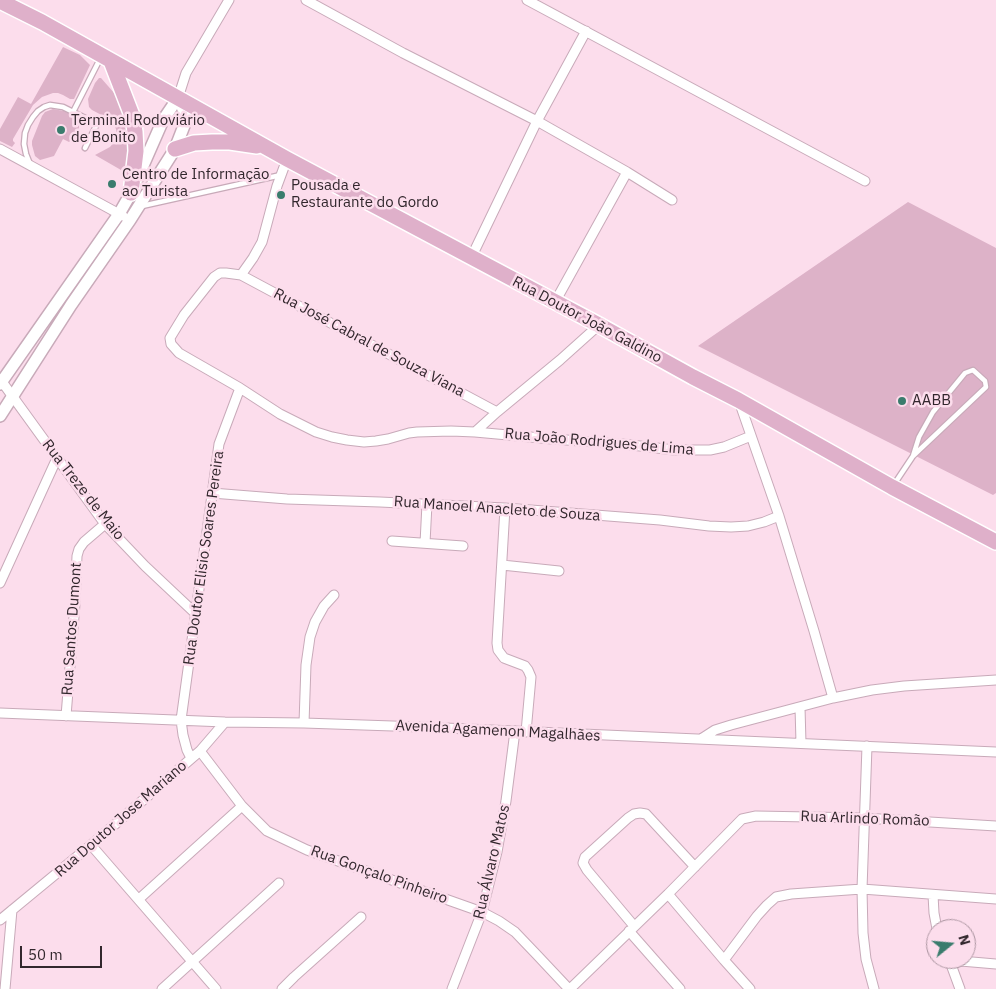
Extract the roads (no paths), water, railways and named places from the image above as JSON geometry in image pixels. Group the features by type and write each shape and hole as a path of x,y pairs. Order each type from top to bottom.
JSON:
{"main road":[{"name":"Rua Doutor João Galdino","path":"0,1 286,159 599,325 738,400 892,487 996,542"},
{"path":"106,58 133,118 136,151 131,193"},
{"path":"175,149 194,143 212,142 230,142 269,148"}],"street":[{"path":"1,382 119,214 131,193 162,120 178,98 186,73 229,0"},
{"path":"306,0 403,54 537,121 672,200"},
{"path":"527,0 865,180"},
{"path":"471,258 537,121 586,31"},
{"path":"0,416 175,149 187,118 178,98"},
{"path":"0,149 130,220"},
{"path":"240,388 179,353 171,344 170,338 184,315 214,277 226,272 241,275 258,250 286,159"},
{"path":"555,302 627,172"},
{"name":"Rua José Cabral de Souza Viana","path":"241,275 497,412"},
{"path":"60,297 71,305"},
{"name":"Rua João Rodrigues de Lima","path":"475,432 599,325"},
{"name":"Rua Treze de Maio","path":"1,382 106,524 145,566 196,614"},
{"name":"Rua João Rodrigues de Lima","path":"240,388 280,414 309,428 332,437 364,442 388,439 409,433 451,431 623,444 674,450 710,450 751,436"},
{"name":"Rua Doutor Elisio Soares Pereira","path":"191,758 183,735 182,720 212,493 219,444 240,388"},
{"path":"738,400 779,516 833,698"},
{"path":"0,583 57,458"},
{"name":"Rua Manoel Anacleto de Souza","path":"212,493 287,499 505,508 731,527 748,526 779,516"},
{"path":"425,543 426,504"},
{"path":"505,508 497,643 498,650 504,658 524,666 531,677 526,732"},
{"name":"Rua Santos Dumont","path":"66,716 77,556 84,542 106,524"},
{"path":"392,541 463,546"},
{"path":"502,565 559,571"},
{"path":"304,723 306,665 310,637 315,622 324,606 334,596"},
{"path":"701,739 715,730 731,725 833,698 872,690 996,680"},
{"path":"800,707 801,743"},
{"name":"Avenida Agamenon Magalhães","path":"0,713 225,722 422,727 996,752"},
{"name":"Rua Doutor Jose Mariano","path":"0,920 200,751 225,722"},
{"name":"Rua Álvaro Matos","path":"452,989 482,912 497,852 505,810 515,731"},
{"path":"867,746 862,889 863,933 866,959 874,989"},
{"name":"Rua Gonçalo Pinheiro","path":"200,751 242,806 267,831 307,850 482,912 514,932 570,989"},
{"path":"139,899 242,806"},
{"path":"570,989 632,929 668,894 694,867 646,814 640,813 628,818 585,857 583,863 632,929 680,989"},
{"name":"Rua Arlindo Romão","path":"694,867 742,819 756,816 864,818 996,826"},
{"path":"91,845 216,989"},
{"path":"162,989 279,883"},
{"path":"724,960 757,916 776,897 791,894 862,889 996,898"},
{"path":"668,894 750,989"},
{"path":"934,895 935,919"},
{"path":"5,989 12,910"},
{"path":"282,989 361,916"},
{"path":"976,962 996,964"},
{"path":"952,969 960,989"}],"lane":[{"path":"73,112 106,58"},
{"path":"32,166 26,154 24,144 25,133 32,117 38,110 44,107 50,105 63,107 97,124 85,148"},
{"path":"138,207 281,175"},
{"path":"892,487 913,456 986,387 985,382 973,370 965,373 933,412 919,437 913,456"}],"place":[{"name":"Terminal Rodoviário de Bonito","path":"61,130"},
{"name":"Centro de Informação ao Turista","path":"112,184"},
{"name":"Pousada e Restaurante do Gordo","path":"281,195"},
{"name":"AABB","path":"902,401"}]}
